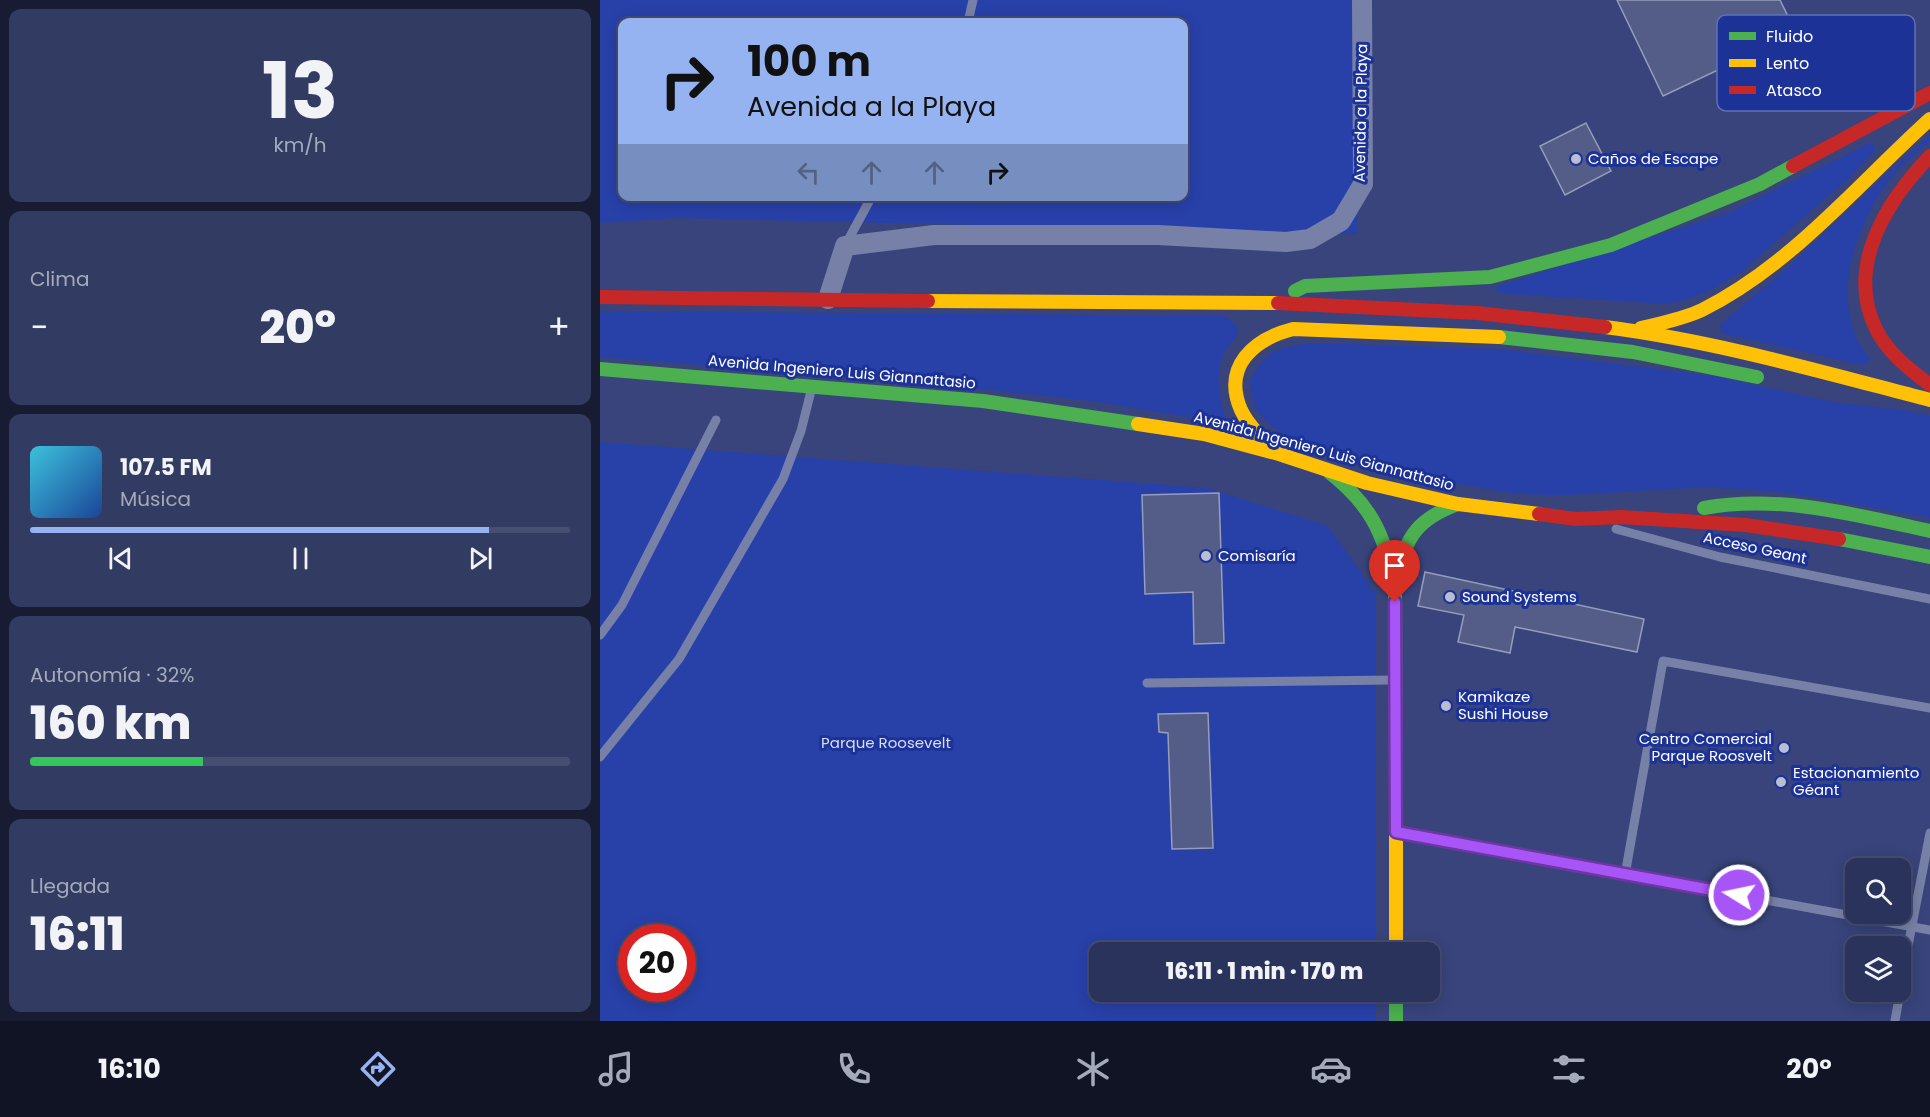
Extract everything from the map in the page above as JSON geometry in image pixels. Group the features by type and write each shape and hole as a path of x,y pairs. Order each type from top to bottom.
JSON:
{"main road":[{"path":"1915,101 1930,93"},
{"path":"1263,305 1305,286 1490,277 1611,245 1760,184 1896,111"},
{"path":"1563,343 1631,331 1701,310 1760,275 1778,262 1930,118"},
{"path":"1930,156 1899,189 1870,248 1864,278 1866,305 1875,328 1888,348 1911,371 1930,385"},
{"path":"600,297 1195,300 1263,305 1498,314 1631,331 1702,344 1821,371 1930,400"},
{"path":"1279,454 1249,424 1240,408 1236,390 1236,373 1243,357 1257,343 1272,334 1293,329 1514,338 1563,343 1634,352 1768,380"},
{"name":"Avenida Ingeniero Luis Giannattasio","path":"600,369 983,402 1204,434 1279,454 1328,471 1458,504 1576,519 1621,518 1746,525 1829,537 1930,557"},
{"path":"1859,396 1905,394"},
{"path":"1328,471 1348,486 1379,527 1387,544 1395,582 1396,942"},
{"path":"1667,521 1716,505 1766,503 1930,531"},
{"path":"1395,582 1401,556 1418,526 1427,516 1458,504"},
{"path":"1396,1002 1396,1021"}],"street":[{"name":"Avenida a la Playa","path":"845,246 934,236 1158,235 1286,242 1310,239 1341,221 1363,184 1362,0"},
{"path":"828,299 845,246"}],"lane":[{"path":"969,18 973,0"},
{"path":"845,246 869,201"},
{"path":"600,757 678,659 777,489 801,431 812,386"},
{"path":"600,635 622,605 716,420"},
{"name":"Acceso Geant","path":"1576,519 1720,557 1930,599"},
{"path":"1625,874 1663,661 1930,708"},
{"path":"1147,683 1395,680"},
{"path":"1396,832 1930,930"},
{"path":"1909,936 1930,833"},
{"path":"1895,1021 1898,1002"}],"green space":[{"path":"600,0 1359,0 1357,234 676,218 600,223"},
{"path":"1930,134 1930,141 1893,176 1883,189 1865,222 1852,258 1847,294 1849,311 1856,338 1870,362 1861,365 1721,333 1720,325 1787,268"},
{"path":"1870,143 1876,150 1847,180 1742,271 1715,288 1689,299 1667,304 1510,294 1497,292 1495,287 1728,213"},
{"path":"600,311 1223,316 1232,321 1238,329 1236,338 1224,353 1219,371 1221,398 1228,424 1225,427 1205,420 1090,401 927,383 600,357"},
{"path":"1312,343 1499,349 1714,376 1833,402 1904,410 1930,416 1930,518 1810,497 1737,489 1684,488 1576,495 1516,493 1417,476 1338,457 1313,448 1270,425 1255,406 1252,394 1250,381 1268,355 1282,348"},
{"name":"Parque Roosevelt","path":"600,442 1207,488 1328,526 1376,594 1376,942 1089,942 1089,1002 1376,1002 1376,1021 600,1021"}],"building":[{"path":"1617,0 1780,0 1787,15 1717,15 1717,70 1663,96"},
{"name":"Caños de Escape","path":"1586,123 1611,171 1565,195 1540,146"},
{"name":"Comisaría","path":"1219,493 1224,643 1194,644 1193,592 1145,594 1142,495"},
{"path":"1425,572 1644,619 1637,652 1515,627 1510,653 1458,642 1464,615 1418,606"},
{"path":"1208,713 1213,848 1172,849 1168,733 1159,732 1158,714"}],"traffic: fast":[{"path":"1295,291 1305,286 1490,277 1611,245 1760,184 1793,166"},
{"path":"1499,337 1633,352 1757,377"},
{"path":"600,369 983,401 1138,424"},
{"path":"1329,472 1355,496 1373,520 1385,548 1395,582 1396,797"},
{"path":"1396,578 1404,551 1415,531 1432,516 1458,504"},
{"path":"1704,508 1732,504 1789,505 1846,513 1930,531"},
{"path":"1839,539 1930,557"},
{"path":"1396,1002 1396,1021"}],"traffic: slow":[{"path":"1641,328 1702,310 1735,292 1794,247 1930,119"},
{"path":"928,301 1278,303"},
{"path":"1605,327 1728,349 1930,400"},
{"path":"1278,452 1248,422 1236,394 1236,380 1245,357 1254,347 1266,340 1293,329 1499,337"},
{"path":"1138,424 1204,434 1279,454 1367,483 1458,504 1539,514"},
{"path":"1396,797 1396,942"}],"traffic: jam":[{"path":"1915,101 1930,93"},
{"path":"1793,166 1896,111"},
{"path":"1930,156 1899,193 1886,214 1875,236 1868,258 1865,282 1868,305 1876,329 1886,345 1930,385"},
{"path":"600,297 928,301"},
{"path":"1278,303 1477,313 1605,327"},
{"path":"1539,514 1576,519 1621,517 1746,525 1839,539"}],"place":[{"name":"Caños de Escape","path":"1576,159"},
{"name":"Comisaría","path":"1206,556"},
{"name":"Sound Systems","path":"1450,597"},
{"name":"Kamikaze Sushi House","path":"1446,706"},
{"name":"Centro Comercial Parque Roosvelt","path":"1784,748"},
{"name":"Estacionamiento Géant","path":"1781,782"}],"route":[{"path":"1395,602 1396,832 1739,895"}]}
